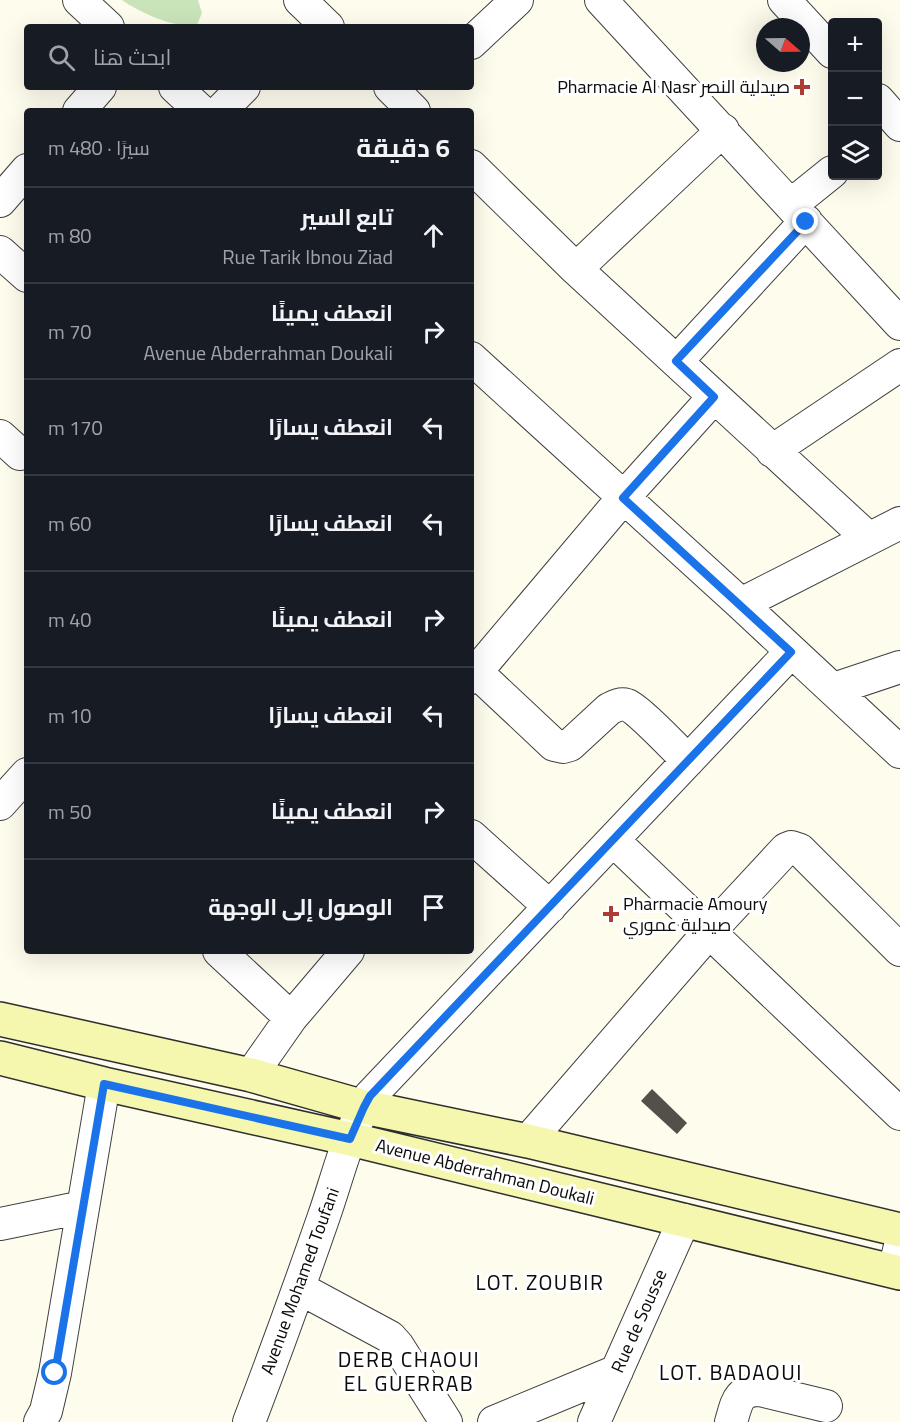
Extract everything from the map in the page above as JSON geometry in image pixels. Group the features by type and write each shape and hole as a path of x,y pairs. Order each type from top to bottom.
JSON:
{"main road":[{"name":"Avenue Abderrahman Doukali","path":"0,1019 250,1075 364,1107 528,1141 900,1230"},
{"name":"Avenue Abderrahman Doukali","path":"0,1059 350,1139 684,1220 898,1263"}],"street":[{"path":"79,0 105,24"},
{"path":"474,40 517,0"},
{"path":"601,0 900,324"},
{"path":"784,0 828,48"},
{"path":"82,108 97,90"},
{"path":"177,90 198,108"},
{"path":"223,108 241,90"},
{"path":"576,269 723,130"},
{"path":"474,169 576,269 868,538"},
{"path":"0,201 24,173"},
{"path":"676,361 828,177"},
{"path":"0,252 24,273"},
{"path":"474,361 900,752"},
{"path":"772,451 900,365"},
{"path":"474,672 623,498 714,397"},
{"path":"741,604 900,523"},
{"name":"Avenue Mohamed Toufani","path":"249,1422 350,1139 364,1107 379,1087 791,652"},
{"path":"834,689 900,668"},
{"path":"474,674 554,745 563,747 570,745 609,709 615,705 625,704 630,706 688,761"},
{"path":"2,798 24,777"},
{"path":"474,839 550,907"},
{"path":"614,840 900,1114"},
{"path":"528,1141 709,932 786,849 796,848 900,950"},
{"path":"222,954 291,1018"},
{"path":"250,1075 291,1018 345,954"},
{"path":"40,1422 46,1411 55,1373 104,1084"},
{"path":"0,1224 83,1207"},
{"name":"Rue de Sousse","path":"594,1422 684,1220"},
{"path":"299,1287 390,1337 446,1422"},
{"path":"494,1422 617,1371"},
{"path":"731,1422 741,1396 746,1391 760,1390 826,1406"}],"green space":[{"path":"122,0 198,0 202,13 197,24 175,24 138,10"}],"building":[{"path":"652,1089 687,1123 677,1134 641,1101"}],"place":[{"name":"Pharmacie Al Nasr صيدلية النصر","path":"802,87"},
{"name":"Pharmacie Amoury صيدلية عموري","path":"611,914"}],"district":[{"name":"LOT. ZOUBIR","path":"540,1283"},
{"name":"DERB CHAOUI EL GUERRAB","path":"409,1372"},
{"name":"LOT. BADAOUI","path":"731,1373"}],"route":[{"path":"55,1373 104,1084 350,1139 370,1096 791,652 623,498 714,397 676,361 806,222"}]}
